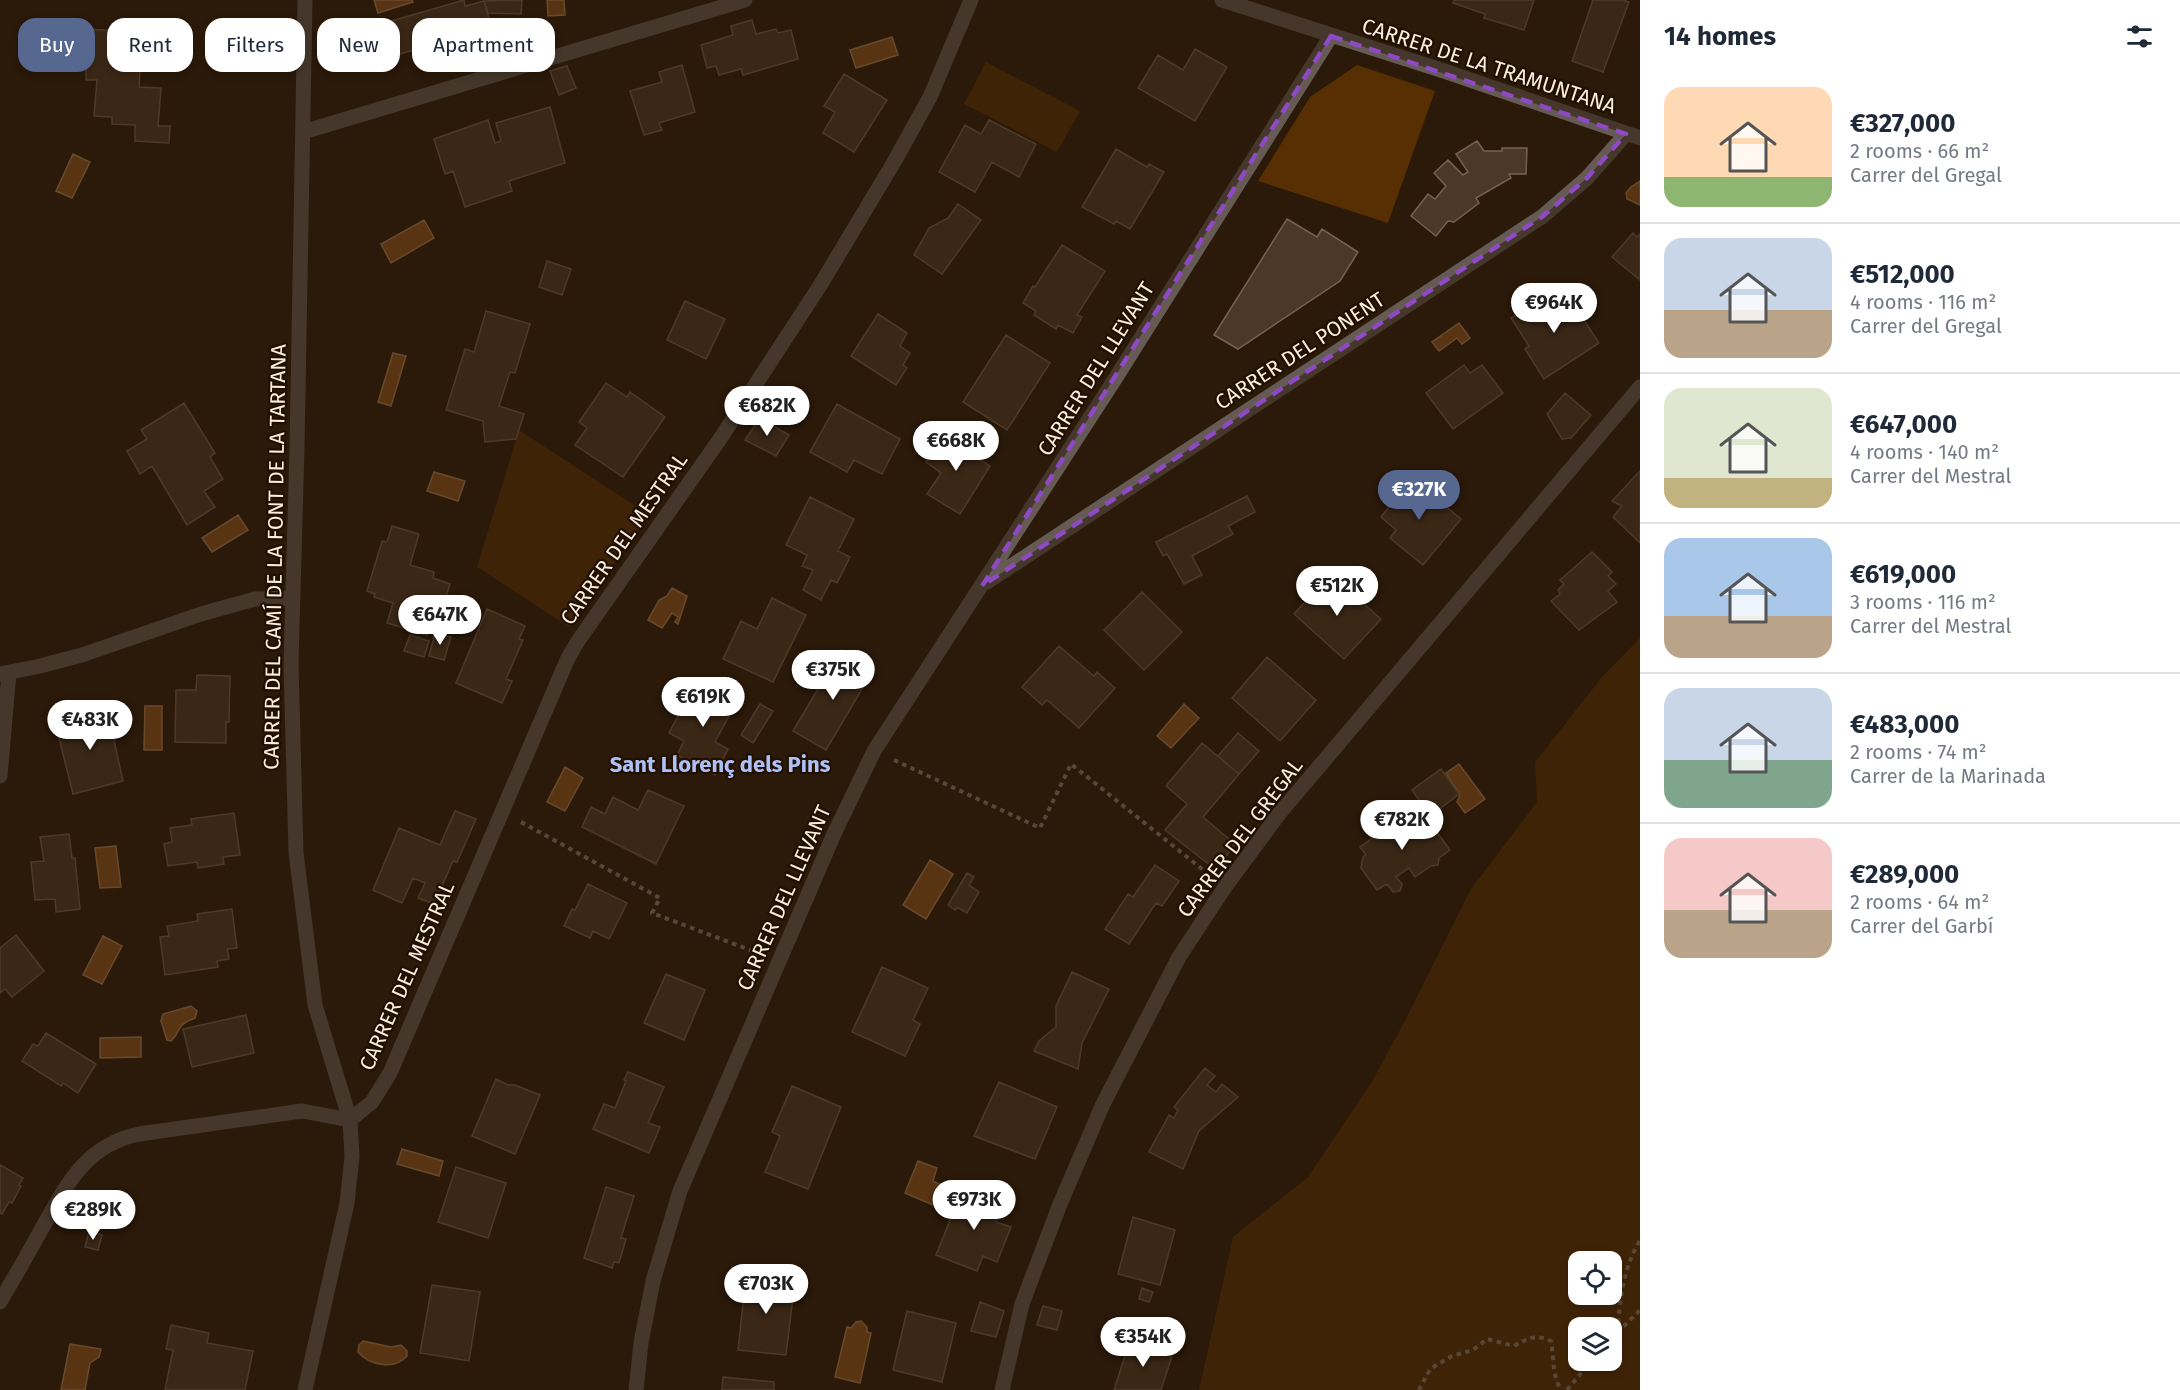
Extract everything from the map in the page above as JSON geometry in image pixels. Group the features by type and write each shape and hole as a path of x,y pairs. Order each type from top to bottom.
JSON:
{"street":[{"name":"CARRER DEL CAMÍ DE LA FONT DE LA TARTANA","path":"304,1390 347,1203 352,1157 351,1120 315,1005 296,853 291,664 305,0"},
{"path":"303,132 745,0"},
{"name":"CARRER DEL MESTRAL","path":"351,1120 372,1102 390,1073 568,658 720,438 821,284 930,98 971,0"},
{"name":"CARRER DE LA TRAMUNTANA","path":"1222,0 1444,71 1633,136"},
{"name":"CARRER DEL LLEVANT","path":"636,1390 641,1343 653,1281 677,1201 778,960 874,751 982,586 1331,36"},
{"name":"CARRER DEL PONENT","path":"982,586 1543,216 1633,136"},
{"name":"CARRER DEL GREGAL","path":"1002,1390 1022,1304 1060,1204 1103,1104 1179,957 1225,887 1294,796 1640,387"},
{"path":"0,776 4,673 82,655 201,614 255,599 293,598"},
{"path":"0,1302 66,1186 86,1162 104,1147 122,1137 302,1111 351,1120"}],"path":[{"path":"874,751 1040,828 1071,764 1225,887"},
{"path":"502,812 660,898 652,913 778,960"},
{"path":"1618,1317 1620,1292 1629,1259 1640,1240"},
{"path":"1622,1327 1640,1310"},
{"path":"1419,1390 1430,1369 1452,1356 1473,1350 1486,1339 1514,1346 1527,1338 1542,1337 1551,1341 1554,1378 1561,1390"},
{"path":"1566,1390 1582,1371"}],"highlighted area":[{"path":"1331,36 1626,134 1587,178 1543,216 982,586"}],"shaded area":[{"path":"374,0 412,0 413,2 378,13"},
{"path":"547,0 564,0 565,15 548,16"},
{"path":"892,37 898,55 856,68 850,50"},
{"path":"986,62 1080,111 1057,152 964,104"},
{"path":"1357,65 1435,91 1388,223 1258,181 1310,97"},
{"path":"73,154 90,162 72,198 56,191"},
{"path":"1640,181 1640,205 1627,199 1626,193"},
{"path":"424,220 434,238 391,263 381,244"},
{"path":"1459,323 1470,338 1462,344 1457,338 1439,351 1432,342"},
{"path":"393,353 406,356 391,406 378,402"},
{"path":"519,430 649,515 569,627 477,567"},
{"path":"434,472 465,481 458,501 427,491"},
{"path":"238,515 248,530 212,552 202,538"},
{"path":"672,588 687,596 678,624 675,622 678,617 672,613 662,628 648,620 659,600 667,596"},
{"path":"1640,638 1640,1390 1199,1390 1233,1237 1308,1177 1373,1080 1471,889 1537,802 1535,762 1602,677"},
{"path":"1184,704 1199,718 1171,748 1157,736"},
{"path":"145,706 162,706 162,750 144,750"},
{"path":"1459,764 1485,799 1465,813 1457,802 1460,795 1446,773"},
{"path":"565,767 583,778 565,811 547,802"},
{"path":"116,846 121,887 100,888 95,848"},
{"path":"930,860 953,874 926,919 903,905"},
{"path":"103,936 122,946 102,984 83,975"},
{"path":"191,1006 197,1011 195,1018 181,1026 171,1041 167,1040 161,1021 163,1014"},
{"path":"141,1037 141,1057 100,1058 100,1038"},
{"path":"402,1149 443,1161 439,1176 397,1164"},
{"path":"918,1161 937,1168 933,1181 941,1185 933,1205 905,1193"},
{"path":"861,1321 867,1327 867,1332 871,1333 860,1383 835,1377 847,1327 851,1328 856,1322"},
{"path":"363,1341 391,1347 401,1345 407,1351 407,1356 389,1365 376,1363 358,1352 359,1345"},
{"path":"70,1344 101,1349 99,1357 90,1363 85,1390 61,1390"}],"building":[{"path":"464,0 465,6 484,1 489,18 412,18 412,51 400,54 400,19"},
{"path":"522,0 521,14 488,13 484,1"},
{"path":"1454,0 1534,0 1524,30 1484,18 1485,14 1453,3"},
{"path":"1593,0 1629,2 1603,72 1572,61"},
{"path":"752,20 756,34 776,29 778,33 791,30 798,59 743,75 741,69 719,75 716,66 707,68 701,45 733,35 731,26"},
{"path":"95,30 107,30 107,72 140,72 139,87 161,88 158,126 170,126 169,143 135,141 135,125 112,124 112,117 94,116 97,80 86,80 86,72 95,72"},
{"path":"1195,49 1227,67 1195,121 1138,88 1158,55 1183,70"},
{"path":"682,65 695,112 659,123 662,130 644,135 630,91 662,82 659,72"},
{"path":"567,66 576,88 559,95 550,72 555,72 555,70"},
{"path":"844,74 887,100 854,152 823,133 835,112 824,106"},
{"path":"550,107 565,163 509,181 512,191 465,207 453,171 445,174 434,139 488,120 495,143 501,141 496,123"},
{"path":"989,120 1036,144 1019,177 992,162 975,192 939,172 965,125 981,134"},
{"path":"1477,141 1484,151 1527,148 1526,174 1509,174 1511,178 1476,198 1479,203 1454,222 1448,221 1436,236 1411,216 1428,194 1435,199 1446,186 1434,173 1448,160 1463,175 1468,172 1456,154"},
{"path":"1116,149 1147,167 1149,164 1164,172 1130,229 1116,221 1114,224 1082,207"},
{"path":"958,204 981,220 942,274 914,255 929,228 948,218"},
{"path":"1287,219 1317,237 1322,229 1358,252 1340,281 1238,349 1214,335"},
{"path":"1633,233 1637,237 1640,234 1640,280 1612,257"},
{"path":"1062,245 1105,271 1077,315 1082,317 1073,333 1058,325 1056,329 1034,315 1036,311 1023,303"},
{"path":"547,261 571,269 562,295 539,287"},
{"path":"1557,289 1575,316 1580,314 1599,343 1544,379 1525,349 1529,346 1511,318"},
{"path":"685,301 725,319 706,359 667,340"},
{"path":"486,311 530,324 515,373 510,372 499,406 524,414 516,439 485,442 483,421 446,410 465,349 474,352"},
{"path":"878,314 907,333 900,346 910,353 903,365 907,368 896,385 851,356"},
{"path":"1006,335 1050,363 1007,430 963,402"},
{"path":"1464,365 1470,373 1482,365 1503,393 1453,429 1426,393"},
{"path":"606,383 627,397 630,392 665,417 623,477 575,445 587,428 579,422"},
{"path":"1565,393 1591,415 1571,438 1562,439 1547,414"},
{"path":"184,403 215,453 210,457 223,479 204,491 215,507 187,525 152,466 140,474 127,451 147,439 141,430"},
{"path":"837,404 900,439 882,474 854,460 847,472 810,452"},
{"path":"760,418 789,435 776,456 745,440"},
{"path":"947,429 978,450 974,456 990,466 960,514 927,494 941,473 926,462"},
{"path":"1640,471 1640,543 1613,517 1622,506 1612,501"},
{"path":"1412,478 1461,519 1423,565 1390,538 1396,530 1381,517"},
{"path":"1247,496 1255,512 1228,526 1233,534 1192,556 1202,575 1184,584 1167,554 1163,556 1156,542"},
{"path":"810,497 854,519 838,551 850,557 837,583 831,580 821,600 803,590 813,570 802,566 807,555 786,545"},
{"path":"392,526 419,534 410,565 434,572 433,578 450,584 440,616 434,615 427,635 387,623 393,603 374,597 375,594 367,591 382,541 387,542"},
{"path":"1592,552 1612,572 1608,576 1616,584 1608,591 1617,602 1579,630 1551,601 1560,594 1558,590 1564,584 1560,580"},
{"path":"1330,574 1381,619 1344,659 1294,614"},
{"path":"1142,592 1182,632 1144,670 1104,630"},
{"path":"772,598 806,615 773,682 723,659 741,621 757,629"},
{"path":"487,609 525,626 519,639 523,640 506,679 512,681 502,703 456,683"},
{"path":"435,633 451,637 444,660 429,656"},
{"path":"410,635 429,641 424,657 404,651"},
{"path":"1059,646 1094,676 1097,672 1115,688 1079,728 1047,700 1042,705 1022,687"},
{"path":"841,650 854,657 852,660 872,672 826,750 793,731"},
{"path":"1267,657 1316,700 1280,741 1232,698"},
{"path":"197,675 230,676 226,743 175,742 176,690 196,690"},
{"path":"695,683 736,703 715,742 728,749 715,775 677,755 684,741 669,733"},
{"path":"760,704 773,711 753,743 741,735"},
{"path":"107,708 123,781 73,794 58,734 63,720"},
{"path":"1238,733 1259,751 1239,774 1218,756"},
{"path":"1202,743 1239,774 1203,817 1235,844 1216,870 1165,830 1187,804 1166,786"},
{"path":"1441,769 1459,794 1437,811 1433,805 1426,810 1412,790"},
{"path":"648,790 684,806 656,864 582,827 591,807 605,814 613,797 638,810"},
{"path":"1420,809 1450,850 1439,858 1438,865 1431,866 1415,877 1409,868 1396,877 1402,884 1400,891 1393,892 1387,884 1377,890 1361,868 1363,857 1366,855 1360,847 1403,816 1406,819"},
{"path":"455,811 476,819 457,862 453,861 434,904 418,898 425,883 413,878 402,903 373,890 399,828 440,845"},
{"path":"234,813 240,855 223,857 224,864 198,868 197,862 168,866 164,844 172,842 170,828 192,825 191,819"},
{"path":"69,834 72,858 75,858 80,909 56,912 55,899 35,900 31,862 44,861 40,837"},
{"path":"1155,865 1179,881 1162,906 1156,903 1129,944 1105,929 1128,894 1133,897"},
{"path":"967,873 974,877 969,885 979,892 967,913 957,907 955,910 948,905"},
{"path":"588,884 627,903 609,939 593,931 590,938 564,926"},
{"path":"232,909 237,948 227,949 229,959 217,961 218,967 165,975 160,937 169,936 167,926 198,921 197,914"},
{"path":"16,935 44,971 12,997 5,989 0,993 0,948"},
{"path":"882,967 928,988 913,1020 920,1024 905,1056 852,1032"},
{"path":"1072,972 1109,989 1082,1043 1078,1069 1034,1051 1039,1041 1056,1027 1056,1006"},
{"path":"666,974 705,990 684,1040 644,1023"},
{"path":"246,1015 254,1053 192,1067 183,1029"},
{"path":"46,1033 96,1064 78,1093 63,1083 61,1086 22,1061 33,1044 38,1046"},
{"path":"1205,1068 1215,1076 1207,1085 1216,1092 1222,1084 1238,1097 1199,1131 1183,1169 1149,1152 1169,1115 1174,1118 1178,1110 1174,1107"},
{"path":"628,1072 664,1087 648,1123 660,1127 649,1153 593,1129 604,1104 615,1108"},
{"path":"496,1079 540,1095 515,1154 472,1136"},
{"path":"999,1082 1057,1107 1035,1159 974,1136"},
{"path":"792,1086 841,1107 808,1189 765,1172 780,1136 772,1132"},
{"path":"0,1165 23,1178 12,1203 9,1202 2,1214 0,1213"},
{"path":"456,1167 506,1183 488,1238 438,1222"},
{"path":"606,1187 634,1196 621,1238 626,1239 619,1263 614,1262 612,1268 584,1258"},
{"path":"963,1188 1004,1203 996,1222 1011,1227 997,1262 983,1256 977,1271 936,1255"},
{"path":"1133,1217 1175,1230 1160,1285 1118,1274"},
{"path":"89,1231 102,1235 98,1250 85,1247"},
{"path":"746,1275 795,1281 786,1355 738,1350"},
{"path":"432,1285 480,1292 469,1361 420,1353"},
{"path":"1142,1288 1153,1292 1149,1302 1139,1299"},
{"path":"980,1302 1004,1311 996,1337 971,1331"},
{"path":"1043,1306 1062,1311 1057,1330 1037,1325"},
{"path":"907,1311 956,1323 942,1382 893,1370"},
{"path":"171,1325 209,1333 207,1343 253,1351 245,1390 165,1390 173,1350 166,1349"},
{"path":"1131,1337 1151,1344 1150,1349 1172,1356 1161,1390 1114,1390"},
{"path":"723,1377 774,1382 774,1390 722,1390"}],"district":[{"name":"Sant Llorenç dels Pins","path":"720,764"}]}
